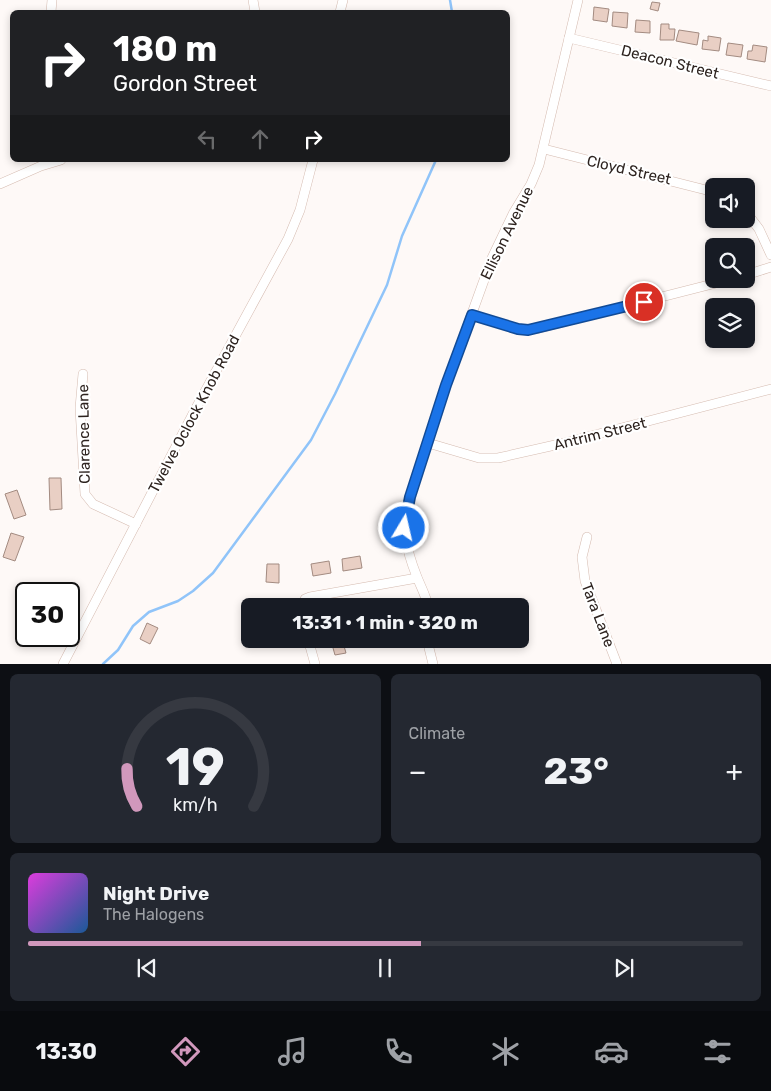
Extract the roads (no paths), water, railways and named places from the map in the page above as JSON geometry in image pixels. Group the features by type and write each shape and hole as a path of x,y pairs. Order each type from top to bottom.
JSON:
{"street":[{"name":"Ellison Avenue","path":"425,598 408,554 404,528 410,497 492,258 514,212 531,184 544,149 578,0"},
{"name":"Deacon Street","path":"569,38 771,86"},
{"name":"Cloyd Street","path":"544,149 705,190"},
{"name":"Twelve Oclock Knob Road","path":"64,664 196,408 288,240 300,210 312,162"},
{"path":"0,184 40,163"},
{"path":"755,224 768,240 771,255"},
{"path":"755,272 771,267"},
{"path":"472,315 518,329 536,329 705,286"},
{"name":"Clarence Lane","path":"83,374 80,408 85,494 93,504 136,524"},
{"name":"Antrim Street","path":"428,443 479,458 498,458 574,441 771,389"},
{"name":"Tara Lane","path":"587,537 582,558 585,581 617,664"},
{"path":"308,598 325,593 417,578"},
{"path":"310,648 314,664"},
{"path":"429,648 433,664"}],"waterway":[{"path":"450,0 452,10"},
{"path":"103,664 118,650 133,626 149,612 178,601 193,591 213,573 311,440 387,285 402,236 435,162"}]}
